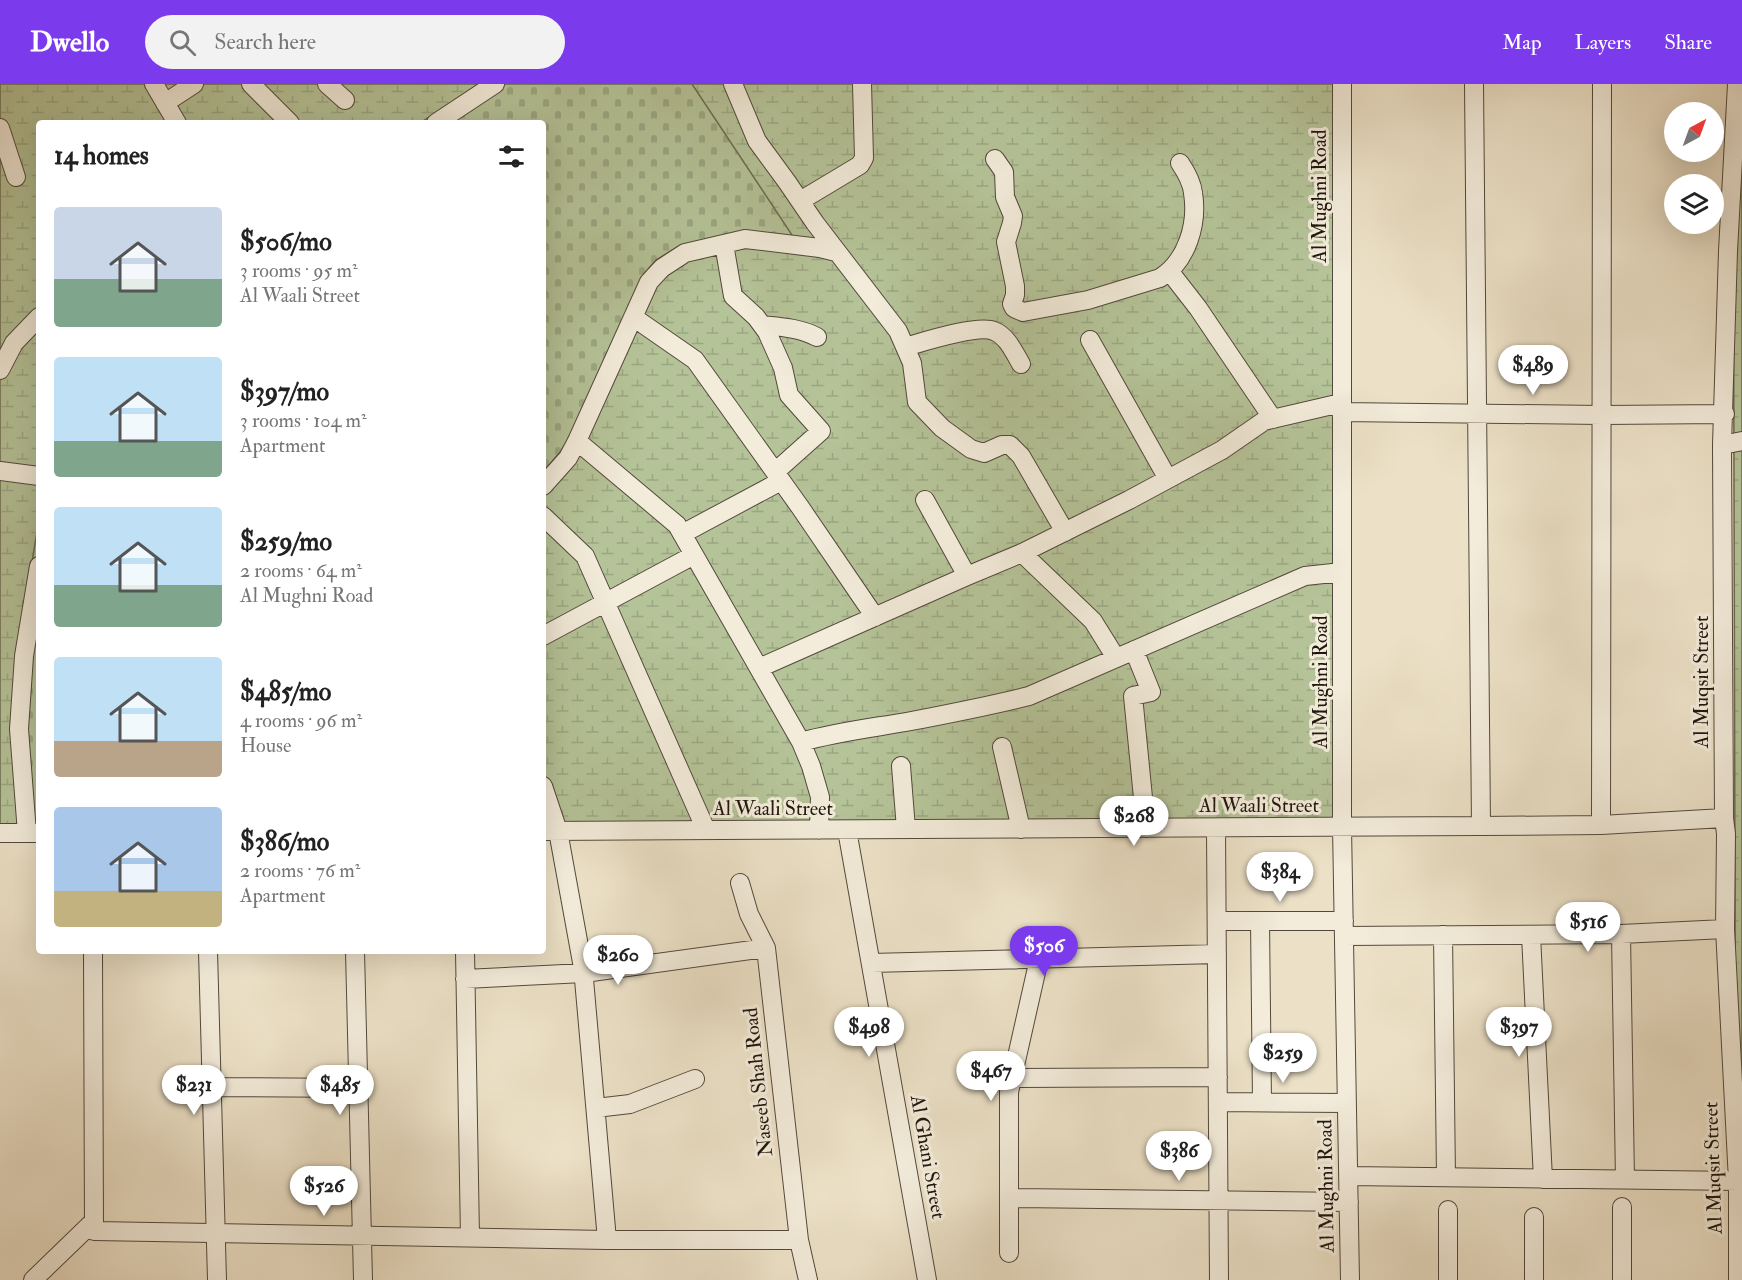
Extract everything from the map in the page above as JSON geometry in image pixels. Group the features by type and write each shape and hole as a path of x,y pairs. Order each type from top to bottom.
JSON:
{"street":[{"path":"154,84 175,120"},
{"path":"165,103 194,84"},
{"path":"251,84 287,120"},
{"path":"327,84 345,100"},
{"path":"441,120 495,84"},
{"path":"733,84 757,141 836,252 898,331 912,363 917,402 942,428 970,449 984,453 1002,445 1010,445 1021,456 1065,532"},
{"path":"800,201 860,165 864,159 862,84"},
{"name":"Al Mughni Road","path":"1342,84 1342,827 1350,1280"},
{"path":"1474,84 1481,826"},
{"path":"1601,825 1602,84"},
{"name":"Al Muqsit Street","path":"1737,84 1735,249 1722,446 1730,830 1725,929 1738,1181 1738,1280"},
{"path":"0,128 16,177"},
{"path":"995,159 1004,172 1005,197 1013,216 1006,242 1015,286 1012,304 1018,311 1023,312 1088,300 1160,278 1170,272 1191,233 1194,212 1193,192 1189,178 1180,163"},
{"path":"546,483 568,458 650,282 662,268 685,253 745,239 836,252"},
{"path":"682,534 778,476 821,431 789,395 783,368 767,332 733,296 724,244"},
{"path":"1170,272 1198,308 1274,419"},
{"path":"633,317 695,360 875,617"},
{"path":"0,370 14,344 36,320"},
{"path":"762,325 791,328 817,337"},
{"path":"905,346 974,330 993,330 1005,339 1021,364"},
{"path":"1090,340 1168,479"},
{"path":"759,668 1065,532 1222,450 1264,421 1341,407 1477,414 1725,414"},
{"path":"577,441 677,525 801,742 812,766 820,797 819,830"},
{"path":"1722,446 1742,441"},
{"path":"0,471 36,476"},
{"path":"925,501 967,576"},
{"path":"546,519 585,556 706,830"},
{"path":"1022,553 1093,621 1116,658"},
{"path":"546,634 694,555"},
{"path":"801,742 831,733 904,722 1029,696 1305,576 1342,572"},
{"path":"0,833 33,833 19,729 24,656 36,584"},
{"path":"1134,650 1151,692 1133,696 1146,828"},
{"path":"1002,747 1021,829"},
{"path":"901,766 906,830"},
{"path":"546,803 584,973 608,1240"},
{"name":"Al Waali Street","path":"551,831 1601,825 1730,830"},
{"path":"1216,828 1219,1280"},
{"name":"Al Ghani Street","path":"847,830 927,1280"},
{"name":"Naseeb Shah Road","path":"740,883 749,914 766,948 799,1240 808,1280"},
{"path":"1216,921 1260,921 1443,935 1622,934 1725,929"},
{"path":"1260,921 1262,1102"},
{"path":"1622,934 1625,1179"},
{"path":"1443,935 1446,1178"},
{"path":"1531,935 1543,1179"},
{"path":"465,979 584,973 766,948"},
{"path":"93,954 94,1231 608,1240 799,1240"},
{"path":"208,954 217,1280"},
{"path":"354,954 363,1280"},
{"path":"465,954 470,1237"},
{"path":"871,963 1217,954"},
{"path":"1009,1253 1009,1092 1039,959"},
{"path":"1012,1078 1218,1077"},
{"path":"596,1108 630,1104 695,1079"},
{"path":"212,1087 358,1088"},
{"path":"1218,1102 1347,1103"},
{"path":"1348,1176 1738,1181"},
{"path":"1009,1198 1348,1202"},
{"path":"1622,1280 1623,1208"},
{"path":"1448,1210 1448,1280"},
{"path":"1534,1217 1534,1280"},
{"path":"33,1280 94,1221"}],"green space":[{"path":"0,84 1342,84 1342,827 546,832 546,120 36,120 36,834 0,834"},
{"path":"479,84 692,84 794,238 739,232 679,246 656,260 643,275 571,434 561,451 546,468 546,120 425,120"},
{"path":"1733,84 1742,84 1742,1280 1736,1280"},
{"path":"36,538 36,826 21,826 18,649"}]}
